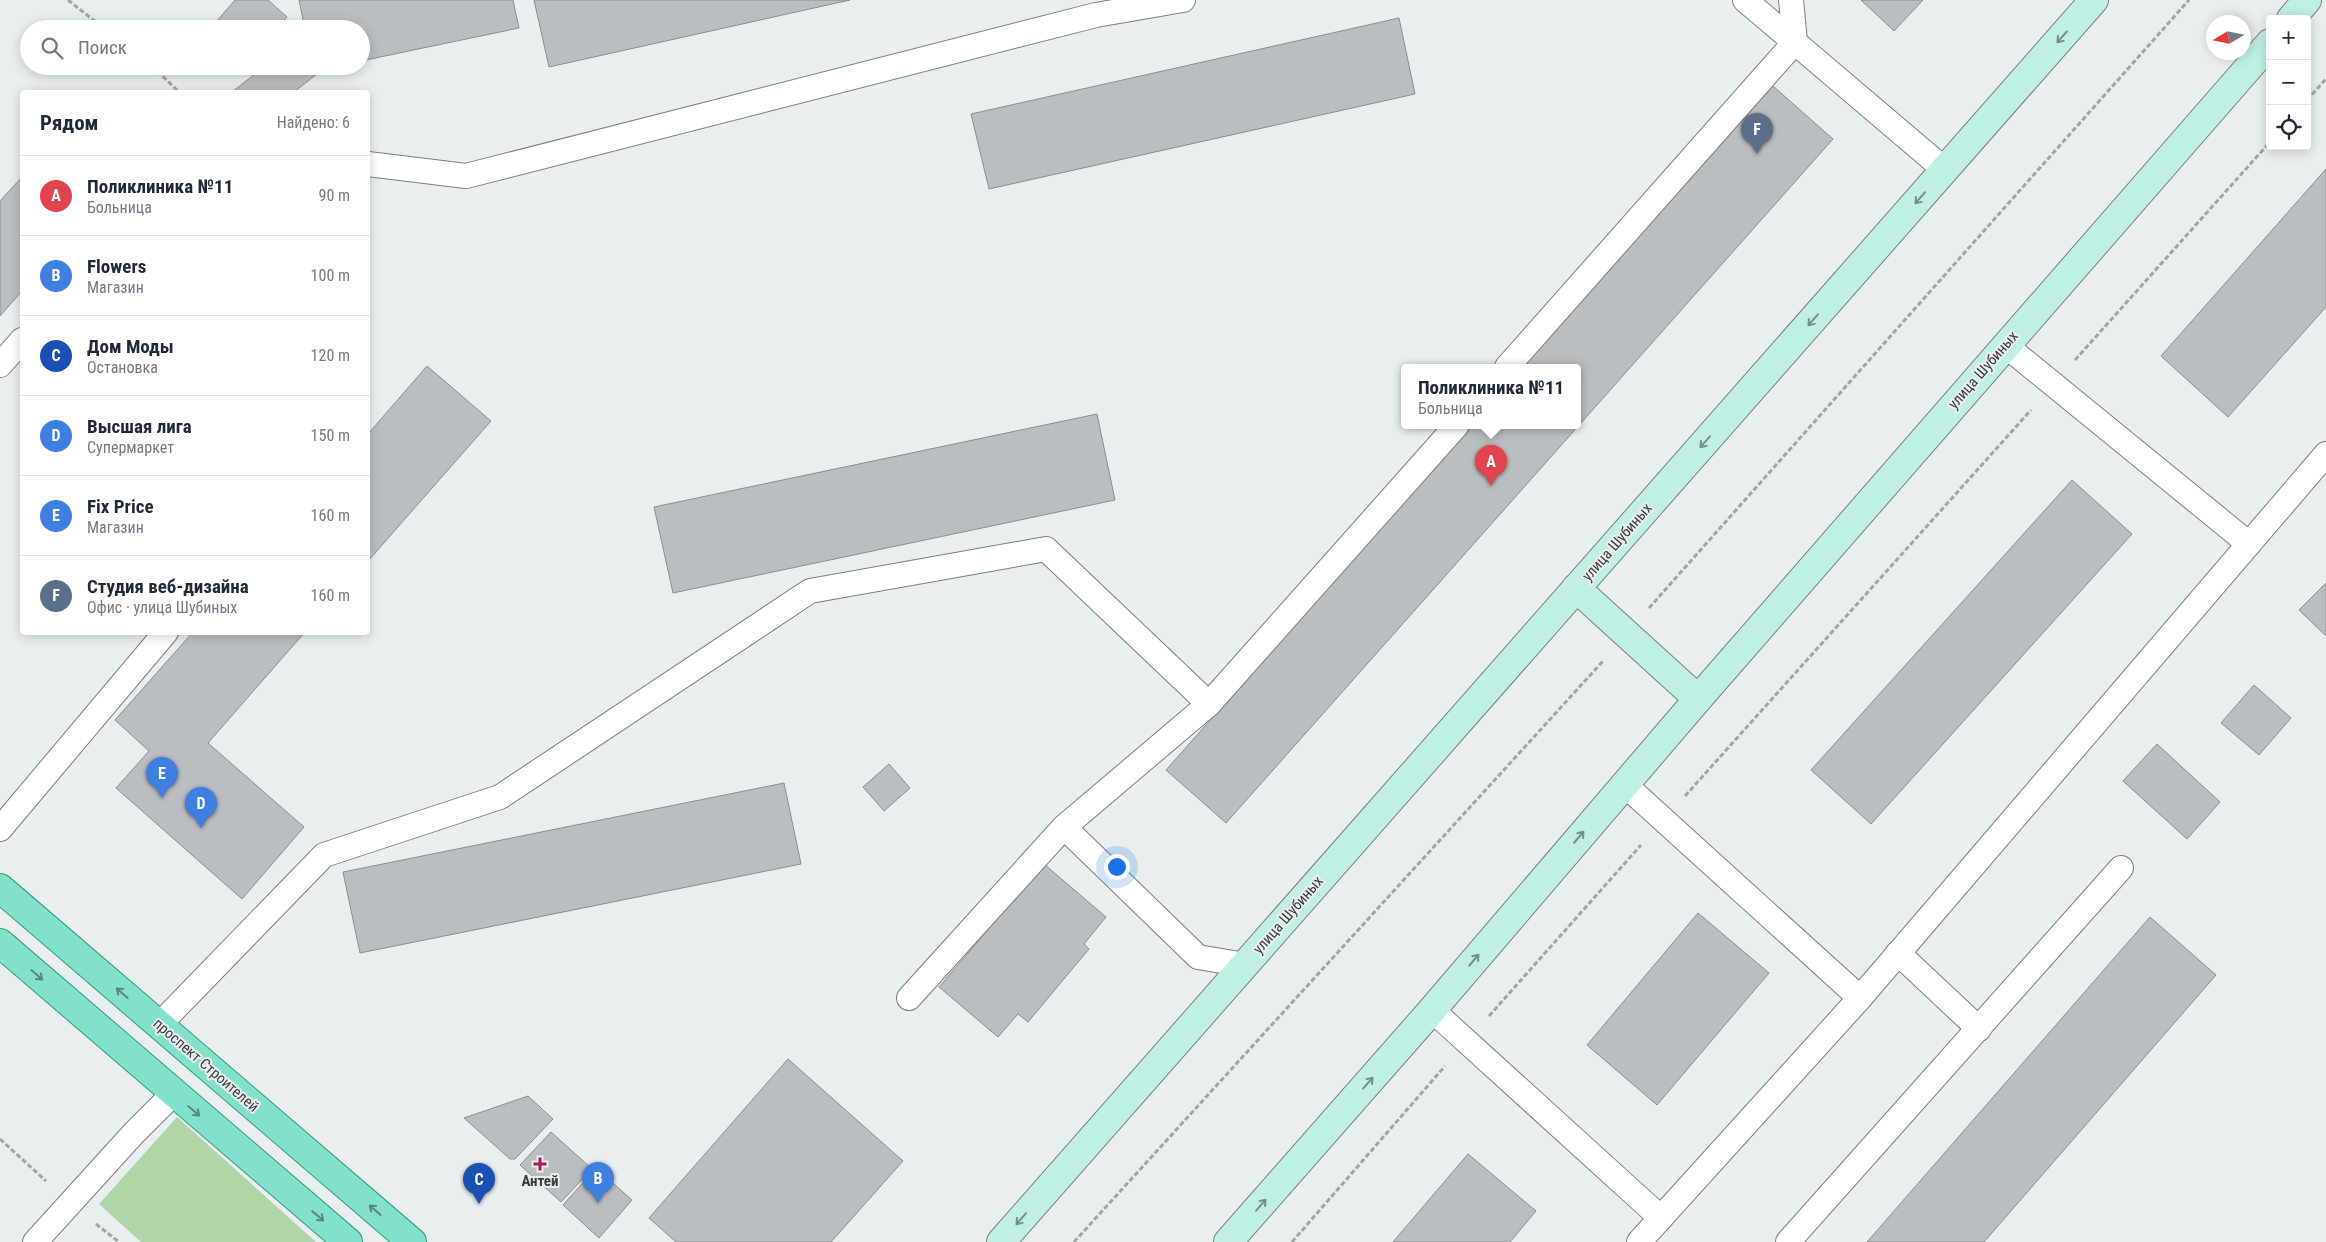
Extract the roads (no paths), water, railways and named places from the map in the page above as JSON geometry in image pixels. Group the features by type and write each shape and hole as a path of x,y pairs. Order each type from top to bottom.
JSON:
{"main road":[{"name":"улица Шубиных","path":"1001,1242 2094,0"},
{"path":"2294,15 2307,0"},
{"name":"улица Шубиных","path":"1228,1242 1432,1010 1624,784 2005,345 2266,48"},
{"name":"улица Шубиных","path":"1576,588 1698,699"},
{"name":"проспект Строителей","path":"0,888 412,1242"},
{"path":"0,944 348,1242"}],"lane":[{"path":"370,164 466,176 1096,15 1183,0"},
{"path":"1745,0 1945,170"},
{"path":"1510,364 1795,42 1791,0"},
{"path":"0,365 20,342"},
{"path":"2005,345 2249,544"},
{"path":"909,998 1064,827 1209,704 1452,429"},
{"path":"1639,1242 1860,998 2326,454"},
{"path":"159,1025 324,855 500,797 810,592 1046,549 1209,704"},
{"path":"0,829 163,635"},
{"path":"1624,784 1860,998"},
{"path":"1064,827 1198,957 1244,965"},
{"path":"1788,1242 2122,868"},
{"path":"1898,953 1978,1029"},
{"path":"1432,1010 1661,1218"},
{"path":"35,1242 134,1133 174,1094"}],"place":[{"name":"Студия веб-дизайна","path":"1757,154"},
{"name":"Поликлиника №11","path":"1491,486"},
{"name":"Fix Price","path":"162,798"},
{"name":"Высшая лига","path":"201,828"},
{"name":"Антей","path":"540,1164"},
{"name":"Flowers","path":"598,1203"},
{"name":"Дом Моды","path":"479,1204"}]}
